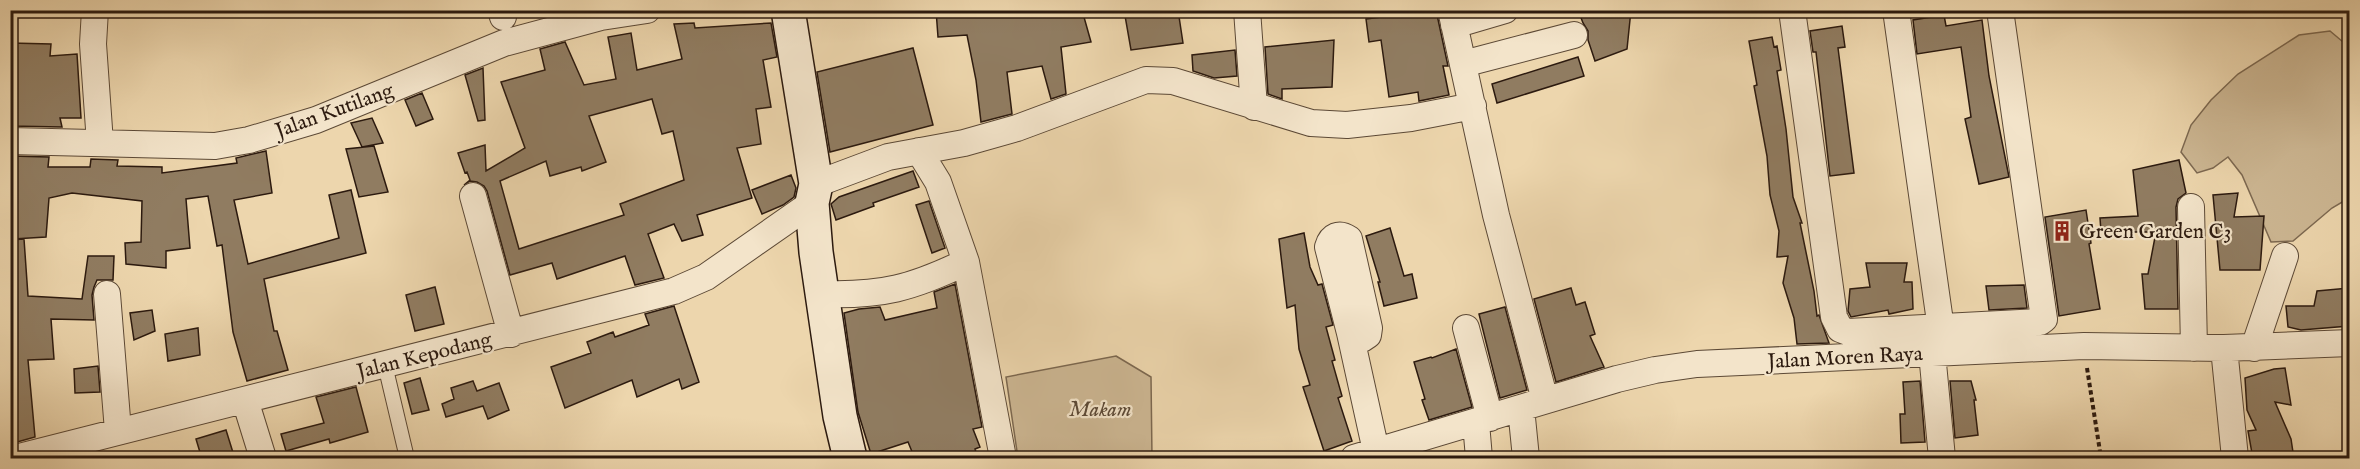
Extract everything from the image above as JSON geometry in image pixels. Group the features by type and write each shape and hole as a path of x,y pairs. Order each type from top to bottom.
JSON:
{"main road":[{"path":"788,10 822,294 840,416 850,459"}],"street":[{"path":"95,10 93,44 100,143"},
{"name":"Jalan Kutilang","path":"10,141 215,146 249,140 316,120 504,43 601,17 647,10"},
{"path":"1247,10 1254,107"},
{"path":"1506,10 1453,18 1494,204 1533,404 1526,459"},
{"path":"1792,10 1836,323 1840,329 1848,332 1939,344 2040,322 2044,319 2000,10"},
{"path":"1896,10 1939,344 1942,459"},
{"path":"1464,64 1574,35"},
{"path":"814,216 888,157 927,165 964,142 1017,128 1146,80 1173,81 1311,123 1347,125 1411,118 1473,106"},
{"path":"927,165 951,214 966,262 1003,459"},
{"path":"473,196 511,334"},
{"path":"2191,207 2194,348"},
{"name":"Jalan Kepodang","path":"15,459 118,431 642,301 706,277 814,216"},
{"path":"2254,348 2285,256"},
{"path":"822,294 861,295 896,290 932,278 966,262"},
{"path":"106,294 118,431"},
{"path":"1466,328 1483,420 1479,459"},
{"path":"1350,333 1361,457"},
{"name":"Jalan Moren Raya","path":"1361,457 1533,404 1655,370 1697,364 1939,344 2254,348 2349,343"},
{"path":"2224,348 2235,459"},
{"path":"245,400 263,459"}],"lane":[{"path":"385,365 407,459"}],"path":[{"path":"2084,346 2101,459"}],"green space":[{"path":"2330,31 2349,47 2349,198 2332,208 2293,241 2271,242 2242,175 2228,157 2213,168 2197,173 2181,152 2191,125 2211,100 2238,74 2299,35"},
{"name":"Makam","path":"1116,356 1151,377 1152,458 1018,458 1006,377"}],"building":[{"path":"936,10 1082,10 1091,42 1061,47 1066,94 1051,99 1042,66 1007,72 1012,114 981,122 967,35 938,37"},
{"path":"1124,10 1178,10 1183,43 1131,50"},
{"path":"1436,10 1448,66 1443,66 1449,95 1419,101 1418,92 1389,97 1381,40 1369,42 1366,19"},
{"path":"1578,10 1631,10 1627,49 1595,61 1588,40 1588,31"},
{"path":"1944,15 1946,26 1982,20 1989,76 2009,177 1979,184 1965,119 1971,117 1961,47 1917,54 1913,20"},
{"path":"694,23 695,28 771,23 777,57 763,60 771,107 756,109 761,144 737,148 752,198 697,215 703,235 682,241 674,224 648,234 664,278 635,285 625,256 557,279 552,263 510,275 487,191 477,182 470,181 464,185 470,180 458,153 485,145 486,171 525,148 501,82 545,70 540,49 565,42 584,85 616,79 608,37 631,33 637,70 682,59 674,24","holes":["652,99 662,134 673,131 684,180 620,204 624,215 519,249 500,181 546,161 550,176 581,167 582,171 606,162 589,116"]},
{"path":"1842,26 1845,47 1838,48 1854,173 1830,176 1816,52 1813,52 1810,31"},
{"path":"1772,37 1774,47 1777,46 1781,70 1777,71 1793,197 1802,223 1800,223 1817,316 1819,315 1829,343 1797,344 1794,318 1783,283 1788,256 1777,257 1779,231 1770,195 1767,156 1754,86 1757,85 1749,41"},
{"path":"1334,40 1332,87 1282,89 1282,99 1268,94 1265,47"},
{"path":"10,43 51,44 50,56 77,54 81,118 60,118 62,127 10,126"},
{"path":"913,48 933,125 830,152 817,72"},
{"path":"1235,50 1237,76 1214,78 1193,71 1192,55"},
{"path":"1578,57 1584,76 1497,103 1492,84"},
{"path":"483,68 485,120 478,121 465,75"},
{"path":"422,93 433,119 416,126 405,100"},
{"path":"372,118 383,143 362,147 351,123"},
{"path":"374,146 388,192 359,197 346,149"},
{"path":"266,151 272,193 234,200 248,264 339,238 329,195 351,190 366,253 264,279 274,331 277,331 288,370 247,381 233,332 222,245 217,246 208,196 186,199 190,248 166,251 166,268 126,264 125,243 141,242 142,201 72,193 49,198 46,237 13,239 10,230 10,156 49,157 48,167 90,167 91,159 118,160 117,166 162,167 162,173 237,163 236,158"},
{"path":"2179,160 2186,193 2178,199 2176,207 2178,309 2145,309 2142,274 2148,274 2156,232 2101,232 2100,218 2138,216 2133,170"},
{"path":"913,171 919,187 873,203 874,206 836,220 831,204 839,197"},
{"path":"791,175 796,188 794,197 783,205 762,214 752,190"},
{"path":"2238,193 2234,217 2264,216 2260,270 2220,270 2213,195"},
{"path":"929,201 945,248 932,253 916,205"},
{"path":"2086,210 2100,309 2059,316 2045,217"},
{"path":"1390,228 1404,276 1412,274 1417,298 1384,306 1378,282 1380,282 1366,236"},
{"path":"1304,233 1310,267 1318,285 1322,284 1333,325 1326,327 1335,360 1332,361 1342,396 1338,398 1352,441 1324,451 1303,387 1310,385 1299,349 1295,305 1287,308 1279,239"},
{"path":"24,239 28,296 82,299 88,256 114,256 113,280 97,280 92,295 94,320 51,319 54,359 28,360 35,437 10,444 10,240"},
{"path":"1866,263 1907,263 1904,282 1912,282 1913,309 1889,314 1888,310 1851,317 1848,311 1850,289 1870,287"},
{"path":"955,284 982,427 973,429 980,447 975,449 978,459 915,459 908,442 871,454 858,412 844,313 880,307 885,320 937,308 934,292"},
{"path":"2024,285 2027,308 1989,310 1986,286"},
{"path":"435,287 444,324 415,331 406,295"},
{"path":"1571,288 1576,305 1585,302 1595,334 1590,336 1604,367 1556,382 1534,299"},
{"path":"2349,288 2349,326 2301,330 2288,327 2286,306 2314,306 2317,291"},
{"path":"674,306 699,382 682,389 679,379 637,397 632,380 565,408 551,367 591,353 587,342 613,332 615,337 649,325 645,314"},
{"path":"1505,307 1527,390 1500,398 1479,314"},
{"path":"152,310 155,331 134,340 130,313"},
{"path":"198,328 200,355 168,361 165,334"},
{"path":"1456,349 1472,407 1429,420 1414,362"},
{"path":"98,366 100,392 75,393 74,369"},
{"path":"2285,368 2291,405 2275,402 2291,439 2294,459 2253,459 2248,431 2256,430 2247,410 2245,378"},
{"path":"420,378 429,410 412,414 404,383"},
{"path":"473,381 477,391 499,383 509,410 488,419 483,406 446,417 442,404 454,399 451,388"},
{"path":"1920,381 1925,442 1901,443 1900,414 1905,414 1903,382"},
{"path":"1950,381 1971,381 1976,400 1974,400 1978,435 1955,438"},
{"path":"356,387 368,432 330,443 329,439 286,451 281,434 324,423 316,397"},
{"path":"226,430 235,459 202,459 196,439"}],"place":[{"name":"Green Garden C3","path":"2062,231"}]}
